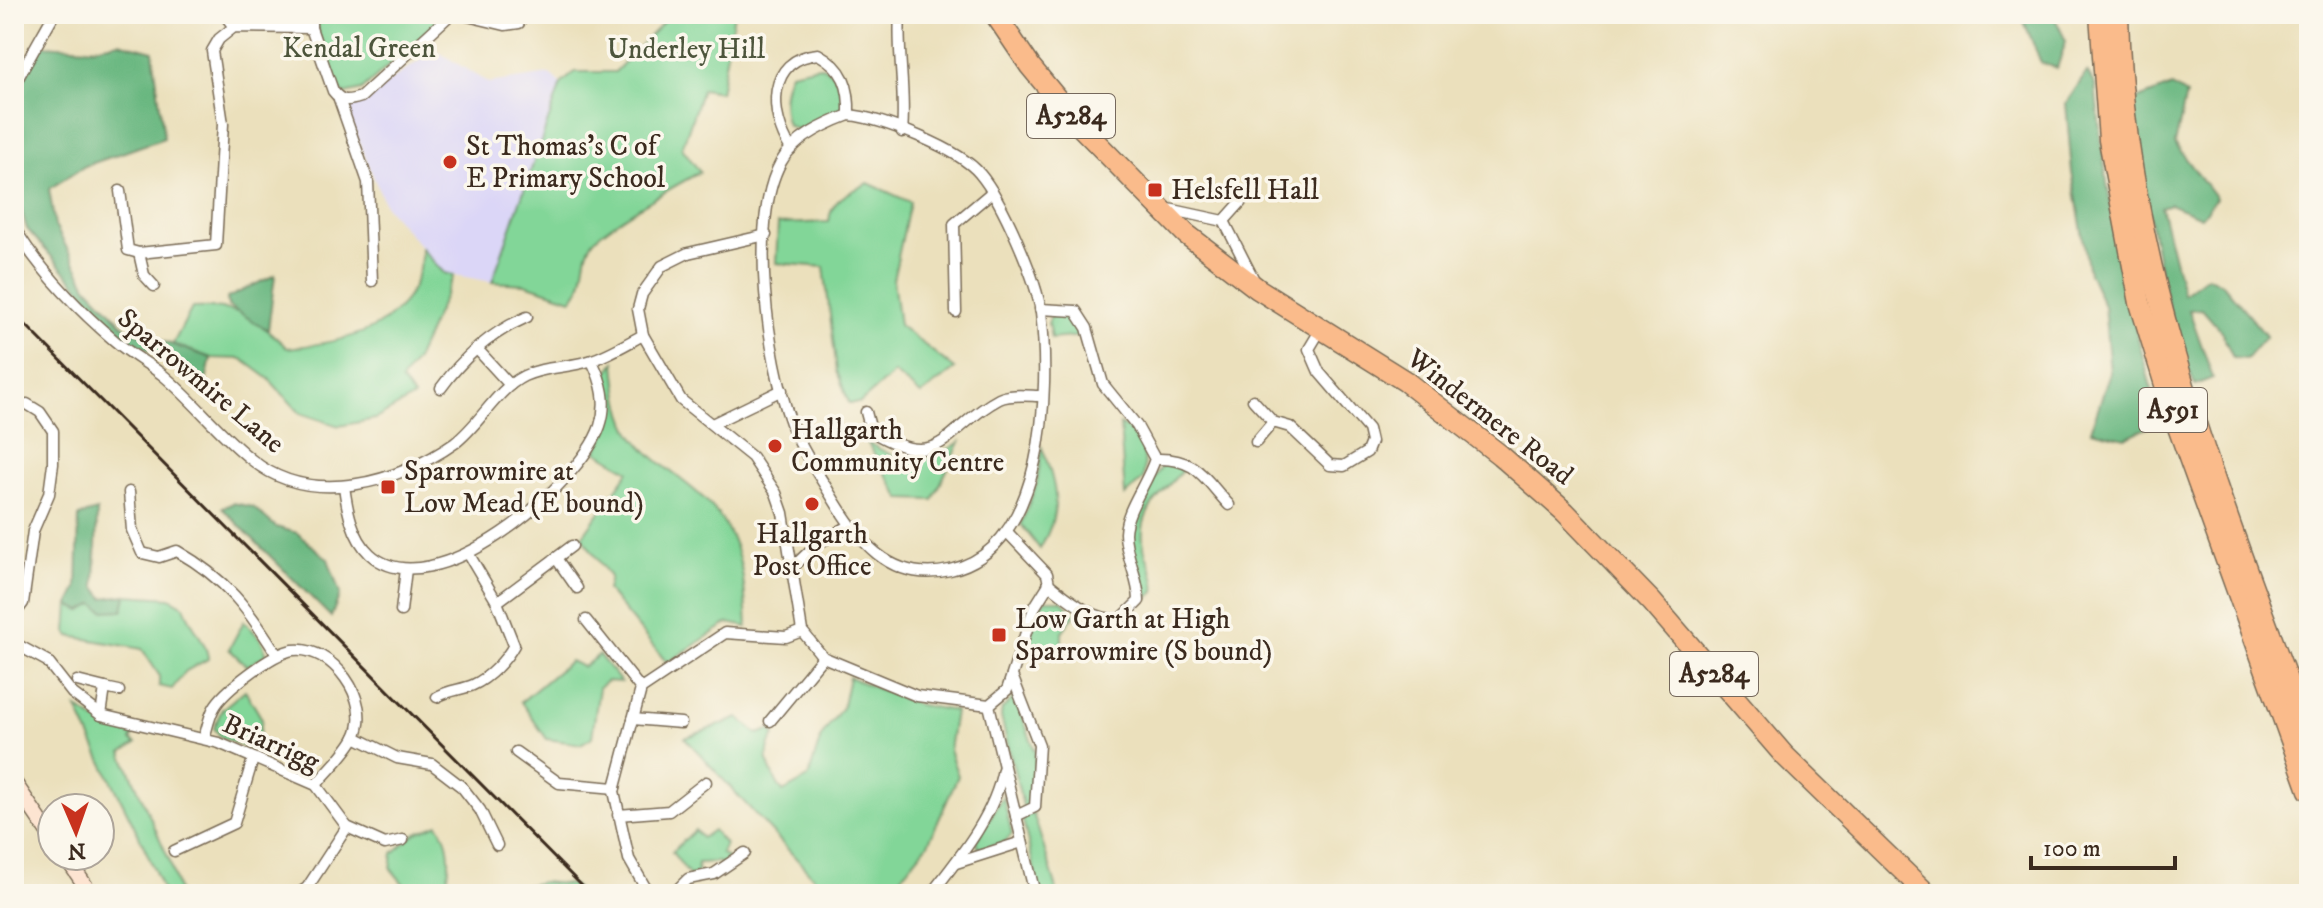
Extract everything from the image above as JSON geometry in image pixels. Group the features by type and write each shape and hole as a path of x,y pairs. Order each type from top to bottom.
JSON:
{"highway":[{"name":"Windermere Road","path":"995,14 1055,98 1160,208 1217,260 1433,402 1565,512 1652,602 1784,755 1927,894"},
{"name":"A591","path":"2100,14 2109,140 2140,303 2178,427 2309,790"},
{"name":"A591","path":"2118,14 2127,140 2143,235 2164,322 2192,415 2309,740"}],"street":[{"path":"14,85 54,14"},
{"path":"224,14 234,27"},
{"path":"311,14 311,28 368,182 372,281"},
{"path":"339,99 361,97 451,14"},
{"path":"459,14 505,25 519,23 522,14"},
{"path":"900,14 899,34 906,96 902,132"},
{"path":"120,191 128,250 139,253 211,247 218,241 223,124 212,51 219,39 234,27 311,28"},
{"path":"791,149 781,133 774,108 781,73 795,60 818,54 841,70 849,98 849,115"},
{"path":"849,115 902,132 962,158 979,172 1016,239 1040,309 1042,396 1028,490 1008,533 973,563 928,573 906,570 883,560 849,526 796,436 782,390 765,311 766,235 772,182 791,149 824,124 849,115"},
{"path":"956,312 954,224 992,192"},
{"path":"1224,221 1241,202"},
{"path":"1160,208 1224,221"},
{"path":"1224,221 1258,289"},
{"name":"Sparrowmire Lane","path":"14,228 74,305 117,343 164,376 255,463 292,480 318,486 344,486 388,477 432,459 464,436 510,385 540,370 592,361 643,335"},
{"path":"766,235 688,253 662,266 642,294 638,309 643,335 681,400 752,457 776,493 793,567 802,631 823,657 917,696 989,705 1007,690 1013,678 1034,608 1049,584"},
{"path":"139,253 144,275 154,286"},
{"path":"1008,533 1047,574 1049,584 1076,605 1105,620 1121,619 1139,601 1125,535 1129,512 1147,485 1155,459 1137,426 1103,384 1087,328 1076,311 1040,309"},
{"path":"441,388 456,367 496,331 527,317"},
{"path":"1253,400 1273,422 1290,427 1330,465 1344,466 1367,452 1371,442 1368,429 1319,372 1309,349 1321,329"},
{"path":"477,349 510,385"},
{"path":"344,486 357,535 370,554 406,569 430,566 468,553 516,521 574,469 599,428 604,404 602,383 592,361"},
{"path":"712,424 782,390"},
{"path":"866,412 871,431 896,446 922,450 940,444 1002,397 1042,396"},
{"path":"14,615 23,603 33,531 49,494 53,464 53,431 40,412 27,404"},
{"path":"1256,442 1273,422"},
{"path":"1155,459 1175,458 1189,463 1229,505"},
{"path":"129,492 132,530 142,553 159,557 177,551 214,572 253,616 277,655"},
{"path":"793,567 817,544 849,526"},
{"path":"497,602 572,546"},
{"path":"437,697 451,689 473,685 507,659 514,645 497,602 468,553"},
{"path":"556,558 577,588"},
{"path":"401,611 406,569"},
{"path":"586,620 641,689"},
{"path":"649,894 629,859 615,788 641,689 725,633 786,637 802,631"},
{"name":"Briarrigg","path":"14,643 47,661 72,693 101,715 126,724 204,738 316,785 347,827 385,844 403,840"},
{"path":"204,738 214,707 247,676 277,655 295,650 324,658 347,681 359,701 355,737 316,785"},
{"path":"770,721 823,657"},
{"path":"1013,678 1040,753 1035,807 1016,816"},
{"path":"77,681 119,691"},
{"path":"101,715 105,688"},
{"path":"989,705 1035,894"},
{"path":"633,719 681,723"},
{"path":"355,737 397,758 432,764 471,799 497,845"},
{"path":"516,752 559,783 615,788"},
{"path":"174,851 234,823 253,759"},
{"path":"931,894 955,864 995,799 1003,765"},
{"path":"14,782 36,814"},
{"path":"618,815 669,811 706,782"},
{"path":"306,892 347,827"},
{"path":"955,864 1022,842"},
{"path":"673,894 688,879 714,874 745,853"},
{"path":"76,872 91,894"}],"shaded area":[{"name":"St Thomas's C of E Primary School","path":"435,50 489,83 550,74 561,84 492,282 444,273 386,207 349,118 348,110"}],"green space":[{"name":"Kendal Green","path":"317,14 446,14 362,90 345,94 328,69"},
{"name":"Underley Hill","path":"671,14 734,14 720,92 702,89 682,148 700,172 600,234 589,247 580,285 572,299 525,284 492,282 561,84 575,72 615,72"},
{"path":"2021,14 2053,14 2066,41 2057,68 2041,63"},
{"path":"119,42 153,51 164,138 85,166 49,189 55,226 87,286 127,329 211,358 205,386 152,351 127,341 27,229 14,187 14,96 43,45 89,48"},
{"path":"819,66 835,76 844,107 800,131 787,125 785,119 784,98 788,78 790,72"},
{"path":"2087,72 2095,85 2105,171 2128,297 2161,421 2125,438 2091,430 2110,372 2104,306 2089,273 2072,172 2066,103"},
{"path":"2172,86 2186,95 2175,144 2216,198 2201,217 2170,204 2161,207 2183,294 2207,276 2223,284 2266,336 2246,359 2233,358 2221,331 2202,309 2189,310 2213,378 2195,385 2162,281 2131,102"},
{"path":"868,183 910,202 893,280 899,325 955,369 921,395 894,373 860,403 849,403 837,371 824,267 776,263 778,224 829,222 837,202"},
{"path":"422,249 444,273 454,275 416,360 401,381 414,397 375,419 339,426 300,413 269,379 242,359 211,358 173,344 192,308 222,309 244,315 287,348 357,335 377,326 408,297 417,275"},
{"path":"275,275 268,330 228,306 227,298"},
{"path":"1052,314 1071,316 1084,336 1051,339 1048,323"},
{"path":"615,362 620,402 631,431 646,451 716,512 731,537 742,574 747,627 728,623 667,663 607,590 610,577 582,537 629,471 596,451 609,427 608,372"},
{"path":"1120,424 1134,435 1142,447 1145,462 1143,479 1125,496"},
{"path":"867,442 903,459 914,460 934,456 960,442 933,500 901,499"},
{"path":"1042,448 1052,476 1055,511 1040,549 1021,524 1037,483"},
{"path":"1169,463 1185,467 1158,497 1146,517 1143,540 1155,587 1155,592 1148,598 1134,548 1133,523 1147,490 1162,466"},
{"path":"233,503 253,507 276,527 297,533 328,559 340,594 331,617 222,508"},
{"path":"97,511 95,586 104,598 126,595 123,610 104,611 94,604 82,611 69,605 77,589 79,516"},
{"path":"126,595 170,598 184,606 202,640 208,659 186,671 172,689 159,686 159,675 142,649 70,636 67,632 69,605 82,611 94,604 122,610"},
{"path":"1045,600 1061,600 1075,614 1062,632 1062,647 1058,652 1028,644 1037,612"},
{"path":"244,621 261,639 267,654 247,666 229,649"},
{"path":"599,655 621,682 607,681 599,687 592,737 581,744 547,739 521,702 570,661 583,667"},
{"path":"849,677 915,704 955,711 949,750 958,776 928,844 887,894 829,894 685,738 739,718 758,734 770,730 775,735 768,750 768,764 783,792 808,778 821,737 843,706"},
{"path":"245,690 262,719 257,746 251,750 221,737 214,728 222,709"},
{"path":"1015,697 1035,751 1035,800 1024,810 1001,717 1002,709"},
{"path":"77,708 99,723 135,732 131,740 136,744 122,753 170,862 179,894 164,894"},
{"path":"1003,796 1012,834 1005,842 979,849 976,841"},
{"path":"1033,813 1057,894 1040,894 1022,817"},
{"path":"438,824 449,854 446,886 437,894 412,894 391,869 393,853 416,833"},
{"path":"695,830 702,838 713,830 725,844 721,853 728,858 721,867 720,862 698,863 697,873 690,876 672,852"},
{"path":"542,882 573,885 581,894 486,894"}],"railway":[{"path":"14,313 590,894"}],"place":[{"name":"St Thomas's C of E Primary School","path":"450,162"},
{"name":"Helsfell Hall","path":"1155,190"},
{"name":"Hallgarth Community Centre","path":"775,446"},
{"name":"Sparrowmire at Low Mead (E bound)","path":"388,487"},
{"name":"Hallgarth Post Office","path":"812,504"},
{"name":"Low Garth at High Sparrowmire (S bound)","path":"999,635"}]}
